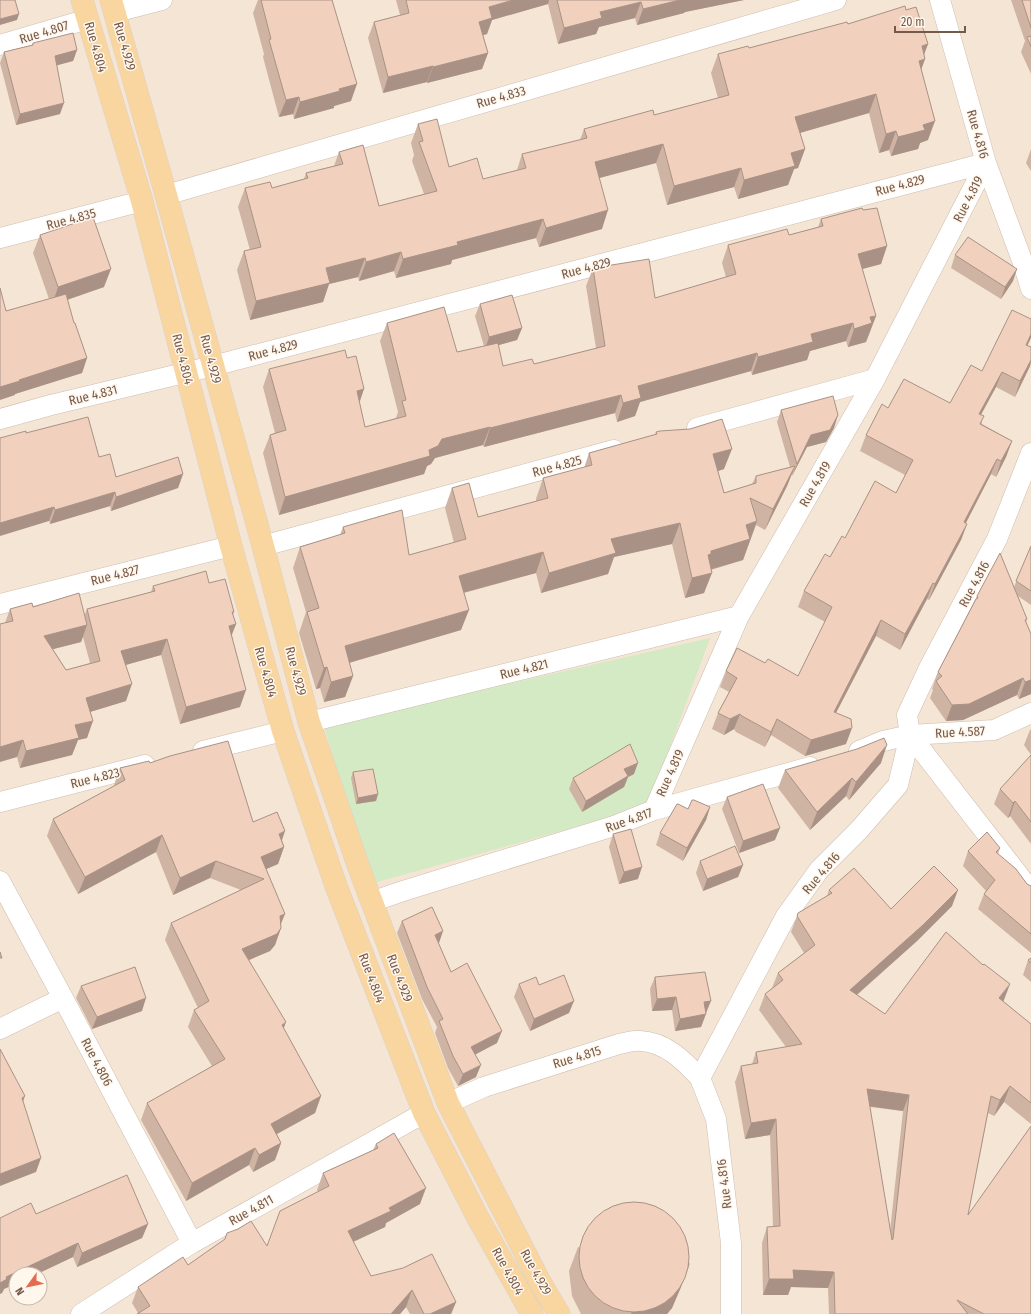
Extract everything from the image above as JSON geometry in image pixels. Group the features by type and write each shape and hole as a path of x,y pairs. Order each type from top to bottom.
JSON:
{"main road":[{"name":"Rue 4.929","path":"113,6 263,546 309,722 371,902 448,1103 540,1282 559,1314"},
{"name":"Rue 4.804","path":"85,9 142,201 231,546 283,731 336,886 424,1113 478,1218 532,1314"}],"street":[{"path":"113,6 162,0"},
{"name":"Rue 4.833","path":"166,195 836,0"},
{"name":"Rue 4.816","path":"940,0 986,163 1023,263 1031,289"},
{"name":"Rue 4.807","path":"0,45 85,9"},
{"name":"Rue 4.829","path":"186,372 986,163"},
{"name":"Rue 4.819","path":"654,810 739,616 875,379 986,163"},
{"name":"Rue 4.835","path":"0,238 142,201"},
{"name":"Rue 4.831","path":"0,420 186,372"},
{"path":"676,434 875,379"},
{"name":"Rue 4.825","path":"263,546 630,446"},
{"name":"Rue 4.816","path":"732,1314 731,1243 716,1119 700,1078 786,916 819,870 859,830 898,785 910,735 907,715 929,668 997,539 1031,453"},
{"name":"Rue 4.827","path":"0,604 231,546"},
{"name":"Rue 4.821","path":"309,722 739,616"},
{"name":"Rue 4.587","path":"910,735 994,730 1031,714"},
{"path":"184,756 283,731"},
{"path":"910,735 1031,891"},
{"name":"Rue 4.817","path":"371,902 614,826 654,810 832,761 883,741 910,735"},
{"name":"Rue 4.823","path":"0,802 161,761"},
{"name":"Rue 4.806","path":"0,881 192,1243"},
{"path":"0,1029 63,998"},
{"name":"Rue 4.815","path":"448,1103 484,1087 619,1044 640,1041 661,1045 680,1057 700,1078"},
{"name":"Rue 4.811","path":"81,1314 192,1243 424,1113"}],"shaded area":[{"path":"0,0 1031,0 1031,1314 0,1314"}],"green space":[{"path":"710,638 648,807 370,884 324,726"}],"building":[{"path":"0,0 15,0 19,14 0,19"},
{"path":"261,0 332,0 357,84 339,89 340,91 300,102 299,97 286,100 269,40 271,39"},
{"path":"406,0 513,0 489,7 492,18 479,22 488,53 388,77 374,22 409,13"},
{"path":"557,0 680,0 643,9 641,2 600,12 602,18 564,28"},
{"path":"1022,0 1031,0 1031,28"},
{"path":"905,6 906,10 916,7 928,44 922,46 925,59 919,61 935,121 923,125 925,130 898,137 896,131 886,134 876,94 795,117 805,149 791,153 795,166 744,180 741,168 674,186 663,144 595,162 608,210 546,228 543,219 457,242 458,245 403,259 401,252 366,262 365,258 326,268 330,283 256,301 244,251 261,247 245,188 270,182 272,188 308,178 306,173 343,164 339,152 363,145 379,206 437,191 419,142 423,141 418,124 437,119 449,167 477,158 483,179 526,168 522,154 587,138 584,129 653,110 654,115 729,95 718,54 748,46 749,48 847,22 848,24"},
{"path":"73,33 77,50 55,56 64,103 20,114 4,52"},
{"path":"1031,36 1031,47 1027,37"},
{"path":"862,208 863,210 877,208 887,246 858,254 876,316 870,317 872,323 854,329 853,323 811,334 813,342 758,357 757,353 638,386 641,398 623,403 621,395 442,439 438,446 429,450 430,456 285,497 270,435 286,430 269,369 345,350 347,358 356,356 364,389 357,391 365,427 406,416 402,401 406,400 387,323 444,307 457,352 498,343 503,366 532,359 534,364 605,346 593,268 649,259 655,298 736,274 728,245 787,229 789,235 823,226 821,219"},
{"path":"93,217 111,269 58,287 40,235"},
{"path":"968,237 1017,269 1005,287 955,255"},
{"path":"0,288 6,311 66,294 74,323 87,358 0,387"},
{"path":"512,295 522,328 489,337 480,304"},
{"path":"1012,310 1031,319 1031,334 1026,345 1031,347 1031,360 1020,381 1002,372 979,414 984,416 980,424 1012,441 1001,461 997,459 964,522 967,524 935,584 933,583 905,634 881,620 834,712 851,719 852,728 811,740 777,719 771,732 740,714 730,719 718,713 737,678 726,671 737,648 765,663 768,659 798,676 832,607 804,591 825,554 830,557 842,536 845,538 875,481 896,493 913,460 866,435 882,404 888,408 904,379 950,403 971,365 982,371"},
{"path":"833,396 838,415 830,430 811,435 797,464 781,410"},
{"path":"88,417 99,457 110,454 116,477 178,457 183,474 116,497 115,492 55,510 54,507 0,523 0,438"},
{"path":"722,419 732,449 713,454 724,493 756,483 756,476 795,466 773,509 750,498 757,521 746,525 750,539 711,551 711,554 708,555 712,573 692,578 680,523 611,539 616,553 549,573 543,552 459,576 469,610 345,646 353,676 331,682 327,667 324,668 307,612 319,608 300,547 345,533 343,527 402,510 409,555 466,539 452,488 469,483 478,517 548,498 543,478 592,465 589,453 657,434 656,432 690,429"},
{"path":"1031,546 1031,591 1016,581"},
{"path":"1000,553 1027,619 1025,620 1031,634 1031,680 1025,682 1023,678 969,704 952,705 936,681 942,676 938,672 976,599 978,598 977,596"},
{"path":"206,571 209,583 225,579 236,624 229,626 246,690 186,707 167,639 121,651 132,684 86,698 93,721 75,725 79,738 26,751 23,740 0,747 0,624 13,621 10,609 32,603 33,607 79,593 87,625 44,636 66,670 100,661 87,609 155,591 153,586"},
{"path":"884,738 887,745 856,782 852,778 817,812 785,770 857,749"},
{"path":"228,741 253,822 277,812 285,831 279,834 284,847 261,857 285,914 280,916 281,928 277,934 242,949 286,1022 282,1025 321,1096 271,1124 281,1143 259,1155 255,1148 192,1183 147,1103 225,1059 194,1010 209,1001 171,923 264,879 216,861 180,878 162,835 85,877 53,819 125,780 120,768 149,761 150,763 170,756"},
{"path":"630,744 638,763 624,769 628,776 586,801 573,778"},
{"path":"1031,755 1031,822 1015,801 1013,803 1000,789"},
{"path":"373,769 378,794 358,798 353,772"},
{"path":"763,784 780,828 743,841 727,797"},
{"path":"692,800 710,807 687,848 660,833 677,804 688,809"},
{"path":"631,829 642,867 624,872 613,834"},
{"path":"987,832 1000,848 996,852 1016,869 1027,884 1031,886 1031,934 984,894 995,880 968,851"},
{"path":"735,846 743,865 707,879 700,861"},
{"path":"934,866 958,890 923,925 850,990 885,1014 946,932 983,965 984,964 1010,984 999,998 1031,1024 1031,1103 1010,1086 1000,1100 991,1096 968,1215 1031,1126 1031,1314 984,1314 957,1300 968,1314 835,1314 834,1272 793,1270 794,1279 769,1279 767,1227 780,1226 776,1119 751,1123 741,1066 758,1063 756,1052 802,1044 765,994 783,980 778,973 815,945 797,916 798,913 832,893 829,890 854,868 891,909","holes":["867,1089 909,1095 893,1239 892,1240"]},
{"path":"432,907 443,931 435,935 451,972 467,963 502,1031 471,1047 481,1065 463,1074 453,1056 439,1021 443,1019 427,987 402,921"},
{"path":"135,967 146,998 97,1017 81,986"},
{"path":"705,972 711,1001 704,1002 706,1014 680,1019 676,997 657,999 655,977"},
{"path":"564,975 574,1001 534,1019 519,984 536,977 539,985"},
{"path":"0,1049 25,1096 22,1098 41,1158 0,1174"},
{"path":"394,1133 426,1188 389,1208 391,1211 348,1231 371,1276 403,1268 432,1254 456,1302 430,1314 424,1314 412,1290 391,1314 137,1314 150,1306 138,1287 183,1257 188,1265 225,1239 227,1233 238,1229 251,1221 267,1246 280,1211 329,1186 323,1173 378,1148 376,1144"},
{"path":"127,1175 148,1224 82,1253 78,1243 29,1266 8,1266 7,1279 0,1283 0,1218 31,1203 36,1214"},
{"path":"634,1202 645,1203 655,1207 673,1218 684,1236 688,1246 688,1268 684,1278 673,1296 655,1307 645,1311 634,1312 623,1311 613,1307 595,1296 584,1278 580,1268 579,1257 580,1246 584,1236 595,1218 613,1207 623,1203"}]}
